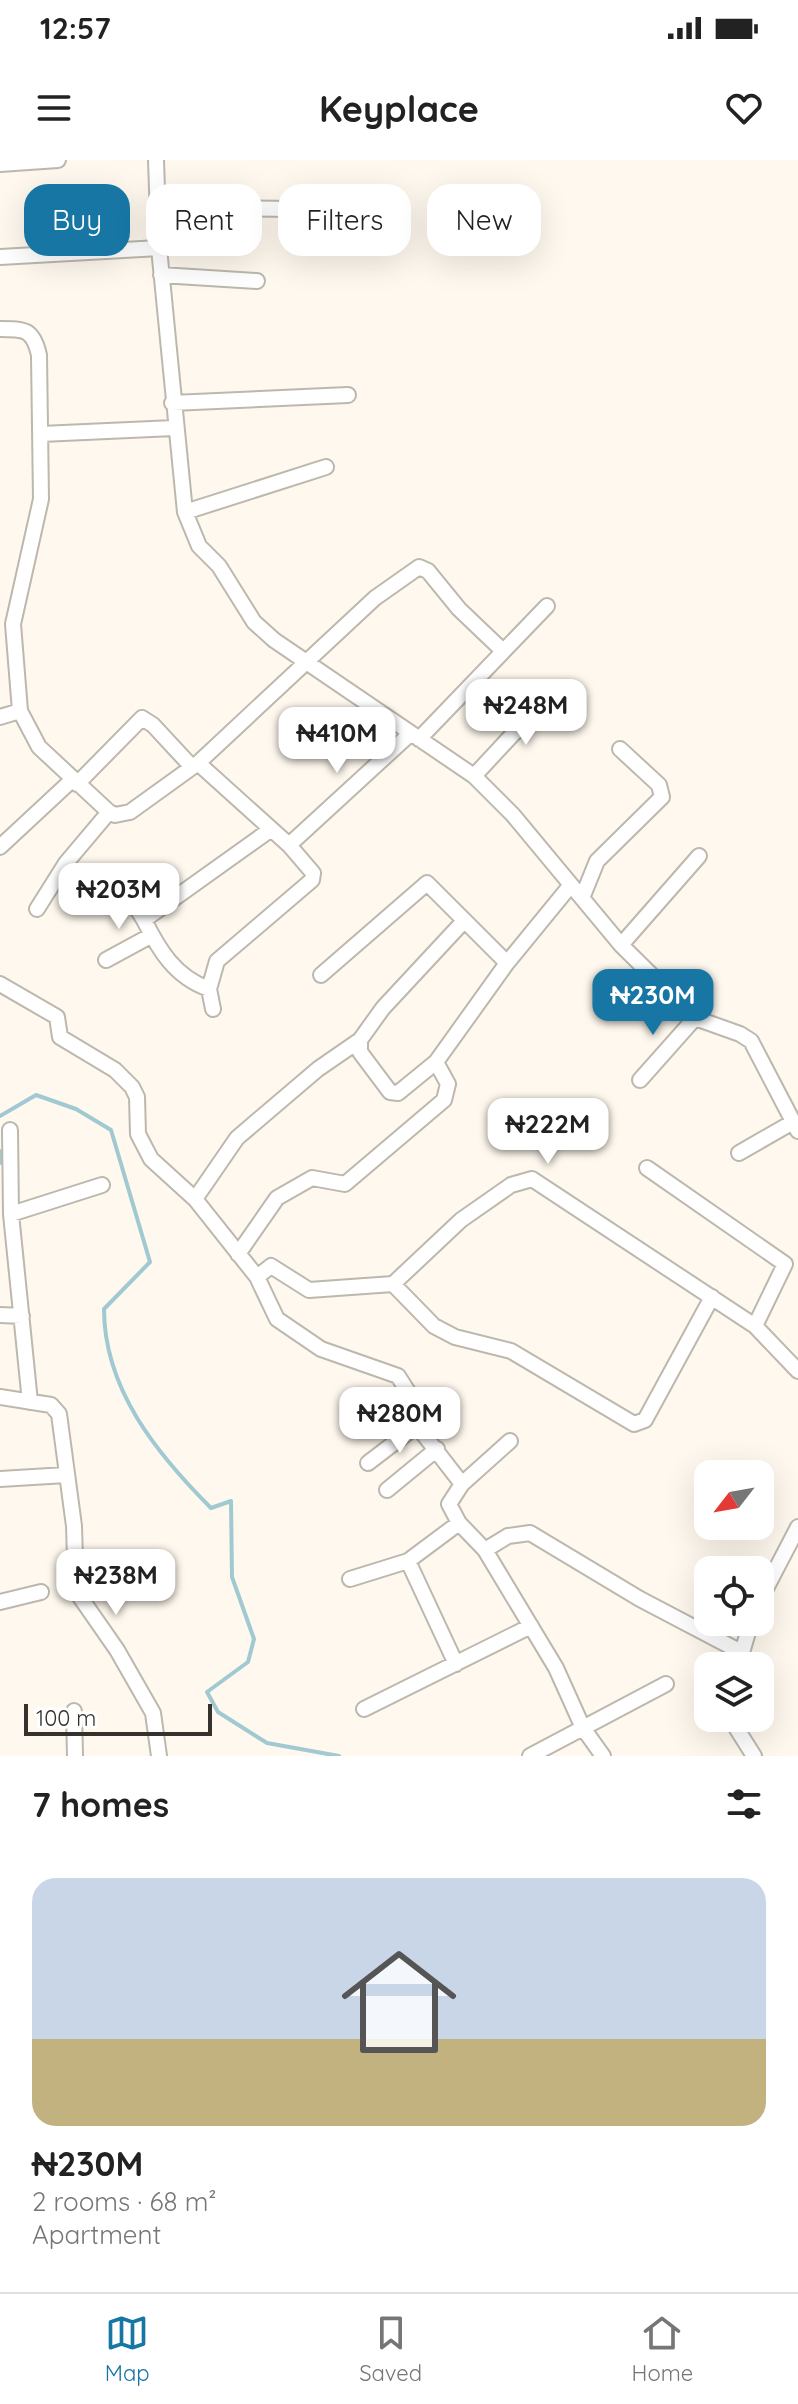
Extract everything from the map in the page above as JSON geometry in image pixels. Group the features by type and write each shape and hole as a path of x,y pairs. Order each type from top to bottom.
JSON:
{"street":[{"path":"0,164 58,160"},
{"path":"156,160 157,184"},
{"path":"0,257 146,249"},
{"path":"160,256 174,428 185,512 199,546 219,566 254,622 305,663 474,776 513,815 621,945 695,1018 751,1041 796,1126 739,1153"},
{"path":"161,275 257,281"},
{"path":"0,329 27,329 37,343 41,499 7,651 20,711 39,747 109,812 115,815 130,812 195,765 375,598 423,567 459,609 503,651"},
{"path":"172,403 348,395"},
{"path":"41,434 174,428"},
{"path":"185,512 326,467"},
{"path":"289,845 415,736 547,606"},
{"path":"474,776 520,728 563,701"},
{"path":"0,717 20,711"},
{"path":"0,847 142,718 153,725 310,867 312,880 224,953 213,968 209,989 213,1009"},
{"path":"582,898 597,861 662,797 659,785 620,749"},
{"path":"37,909 61,870 109,812"},
{"path":"144,920 270,830"},
{"path":"621,945 699,856"},
{"path":"321,975 422,884 431,885 463,922 507,963"},
{"path":"360,1040 360,1052 394,1093 436,1062 507,963 570,886"},
{"path":"79,906 119,887 125,890 168,961 182,974 209,989"},
{"path":"195,1199 237,1138 318,1069 360,1040 383,1008 463,922"},
{"path":"106,960 152,935"},
{"path":"0,984 57,1017 60,1037 115,1070 132,1087 143,1146 158,1168 195,1199 257,1277 268,1307 293,1332 321,1349 398,1376 410,1395 419,1424 462,1484"},
{"path":"640,1080 695,1018"},
{"path":"238,1254 277,1198 312,1178 345,1184 444,1100 448,1084 436,1062"},
{"path":"10,1130 11,1214 30,1402"},
{"path":"647,1168 785,1264 755,1326"},
{"path":"257,1277 271,1266 309,1290 393,1284 461,1220 511,1185 532,1179 755,1326 798,1371"},
{"path":"11,1214 102,1185"},
{"path":"393,1284 434,1326 455,1337 511,1351 634,1424 645,1420 712,1297"},
{"path":"0,1315 22,1316"},
{"path":"0,1397 57,1409 74,1526 76,1591 117,1650 153,1713 159,1756"},
{"path":"368,1463 419,1424"},
{"path":"510,1441 462,1484 449,1504 459,1523 485,1550 531,1626 583,1728 603,1756"},
{"path":"387,1490 437,1449"},
{"path":"0,1479 66,1475"},
{"path":"350,1579 408,1561 459,1523"},
{"path":"774,1573 798,1527"},
{"path":"485,1550 508,1536 530,1533 728,1652"},
{"path":"408,1561 432,1606 438,1633 456,1664"},
{"path":"0,1602 41,1592"},
{"path":"364,1709 531,1626"},
{"path":"530,1756 666,1684"},
{"path":"74,1711 75,1756"},
{"path":"739,1732 754,1756"}],"waterway":[{"path":"0,1116 36,1095 76,1109 111,1130 150,1262 104,1309 106,1338 113,1366 137,1418 191,1487 211,1508 231,1501 232,1577 254,1639 248,1662 207,1692 218,1712 267,1743 339,1756"},
{"path":"0,1151 0,1163"}]}
